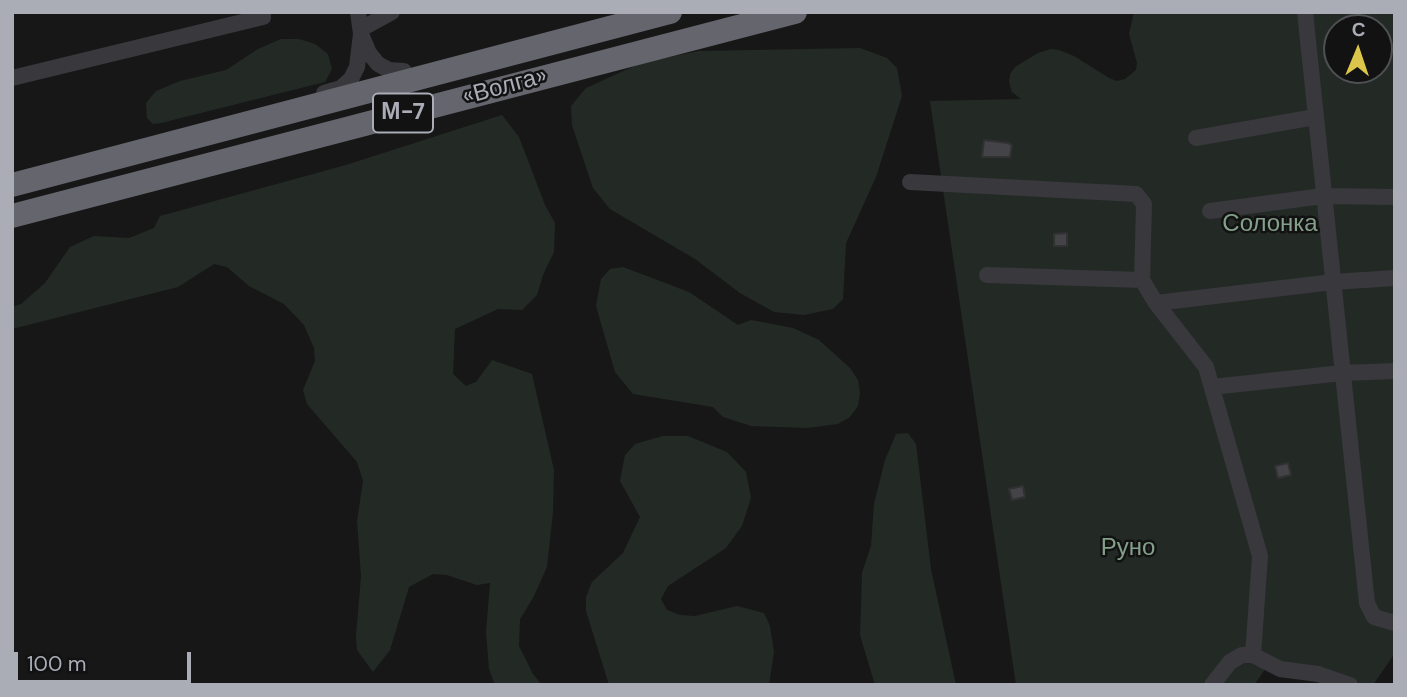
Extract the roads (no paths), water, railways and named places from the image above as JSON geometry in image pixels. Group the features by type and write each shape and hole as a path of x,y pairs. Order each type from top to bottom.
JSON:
{"highway":[{"name":"«Волга»","path":"12,185 670,12"},
{"name":"«Волга»","path":"12,216 795,12"}],"street":[{"path":"358,12 361,32 369,53 389,70 404,71"},
{"path":"361,32 392,12"},
{"path":"1305,12 1367,603 1374,617 1395,623"},
{"path":"12,78 263,14"},
{"path":"341,88 351,79 357,67 361,32"},
{"path":"278,115 294,102 404,71 443,62 479,63"},
{"path":"1196,138 1315,117"},
{"path":"910,182 1136,194 1144,204 1142,279 1156,303 1206,367 1260,556 1252,656"},
{"path":"1210,211 1323,196 1395,197"},
{"path":"987,275 1142,279"},
{"path":"1156,303 1333,282 1395,278"},
{"path":"1212,387 1342,373 1395,371"},
{"path":"1212,685 1237,657 1252,656 1270,666 1318,674 1350,685"}],"park label":[{"name":"Солонка","path":"1270,225"},
{"name":"Руно","path":"1128,549"}]}
